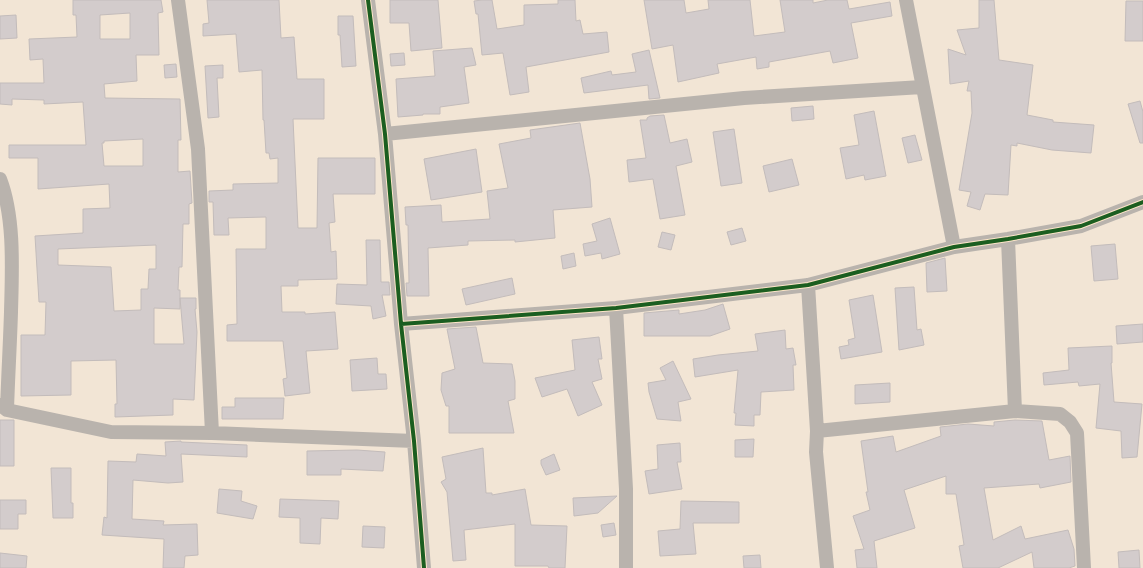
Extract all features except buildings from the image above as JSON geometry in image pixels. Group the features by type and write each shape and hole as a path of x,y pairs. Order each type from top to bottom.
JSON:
{"street":[{"path":"178,0 198,149 212,433"},
{"path":"368,0 385,134 401,324 414,441 424,568"},
{"path":"906,0 954,247"},
{"path":"385,134 744,98 922,87"},
{"path":"0,179 6,194 11,241 12,280 4,407 111,432 212,433 414,441"},
{"path":"401,324 616,308 808,285 954,247 1081,226 1143,202"},
{"path":"1008,239 1014,411"},
{"path":"808,285 817,432 816,452 827,568"},
{"path":"616,308 626,490 626,568"},
{"path":"817,432 1014,411 1060,414 1070,422 1076,433 1084,568"}],"cycle path":[{"path":"368,0 385,134 401,324 414,441 424,568"},
{"path":"401,324 616,308 808,285 954,247 1081,226 1143,202"}]}
